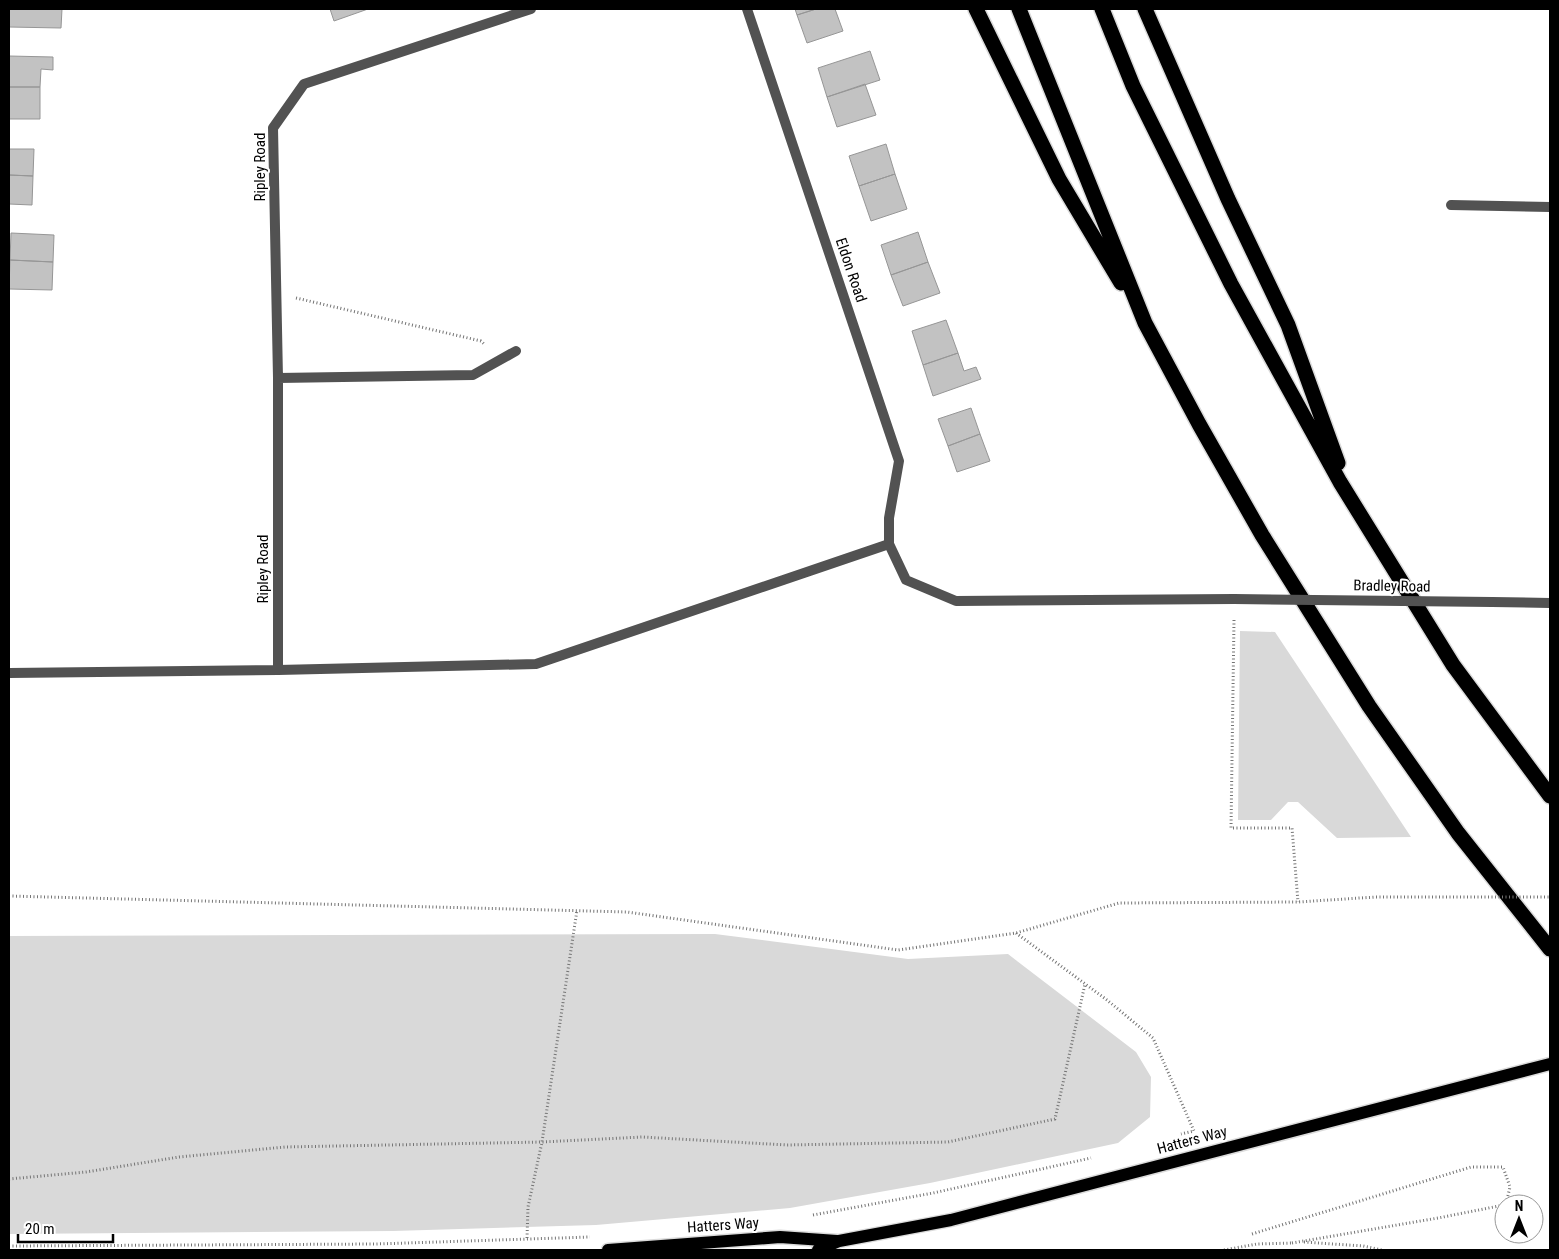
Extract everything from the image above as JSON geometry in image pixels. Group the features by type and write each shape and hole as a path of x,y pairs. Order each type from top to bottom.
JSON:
{"highway":[{"path":"976,9 1059,179 1145,322 1262,535 1369,706 1458,833 1550,950"},
{"path":"1019,9 1145,322"},
{"path":"1102,9 1133,86 1231,284 1352,502 1453,665 1550,796"},
{"path":"1145,9 1228,200 1288,325 1352,502"}],"main road":[{"name":"Hatters Way","path":"818,1250 839,1241 951,1220 1550,1064"},
{"name":"Hatters Way","path":"608,1250 780,1237 839,1241"}],"street":[{"name":"Ripley Road","path":"278,670 278,378 273,128 304,84 532,9"},
{"name":"Eldon Road","path":"747,9 899,461 889,518 889,544"},
{"path":"1451,205 1550,207"},
{"path":"278,378 472,375 516,352"},
{"name":"Bradley Road","path":"889,544 906,580 956,601 1234,599 1550,603"},
{"path":"9,672 278,670 536,664 889,544"}],"path":[{"path":"276,293 481,342 500,360"},
{"path":"1234,599 1231,828 1292,828 1298,902"},
{"path":"9,896 626,912 898,950 1016,933 1119,903 1298,902 1376,897 1550,897"},
{"path":"527,1238 528,1207 542,1142 577,910"},
{"path":"1016,933 1085,984 1152,1038 1194,1131 1176,1136"},
{"path":"9,1179 86,1172 179,1157 285,1147 542,1142 642,1137 787,1145 948,1142 1055,1119 1085,984"},
{"path":"810,1215 933,1193 1096,1156"},
{"path":"1252,1234 1471,1167 1503,1167 1510,1187 1508,1194"},
{"path":"1292,1243 1438,1218 1494,1206"},
{"path":"9,1246 376,1244 597,1236"},
{"path":"1224,1250 1257,1244 1292,1243 1364,1246 1382,1250"},
{"path":"1257,1244 1259,1250"}],"shaded area":[{"path":"1240,631 1275,632 1411,837 1337,838 1298,802 1288,802 1271,820 1238,820"},
{"path":"715,934 908,959 1008,954 1136,1052 1151,1077 1150,1117 1118,1143 930,1183 790,1208 596,1225 393,1231 9,1234 9,936"}],"building":[{"path":"9,9 62,9 61,28 9,27"},
{"path":"330,9 368,9 334,21"},
{"path":"795,9 816,9 797,15"},
{"path":"816,9 835,9 843,31 807,43 797,15"},
{"path":"870,51 880,80 827,97 818,68"},
{"path":"9,56 53,57 53,70 41,69 40,87 9,87"},
{"path":"865,84 876,115 837,127 827,97"},
{"path":"9,87 40,87 40,119 9,119"},
{"path":"886,144 895,174 859,186 849,156"},
{"path":"9,149 34,149 33,176 9,175"},
{"path":"895,174 907,209 871,221 859,186"},
{"path":"9,175 33,176 32,205 9,204"},
{"path":"918,232 928,262 891,275 881,245"},
{"path":"11,233 54,235 53,262 10,260"},
{"path":"10,260 53,262 52,290 9,289"},
{"path":"928,262 940,293 903,306 891,275"},
{"path":"946,320 958,353 923,365 912,331"},
{"path":"958,353 964,371 976,367 981,379 933,396 923,365"},
{"path":"971,408 980,434 948,446 938,419"},
{"path":"980,434 990,461 957,472 948,446"}]}
